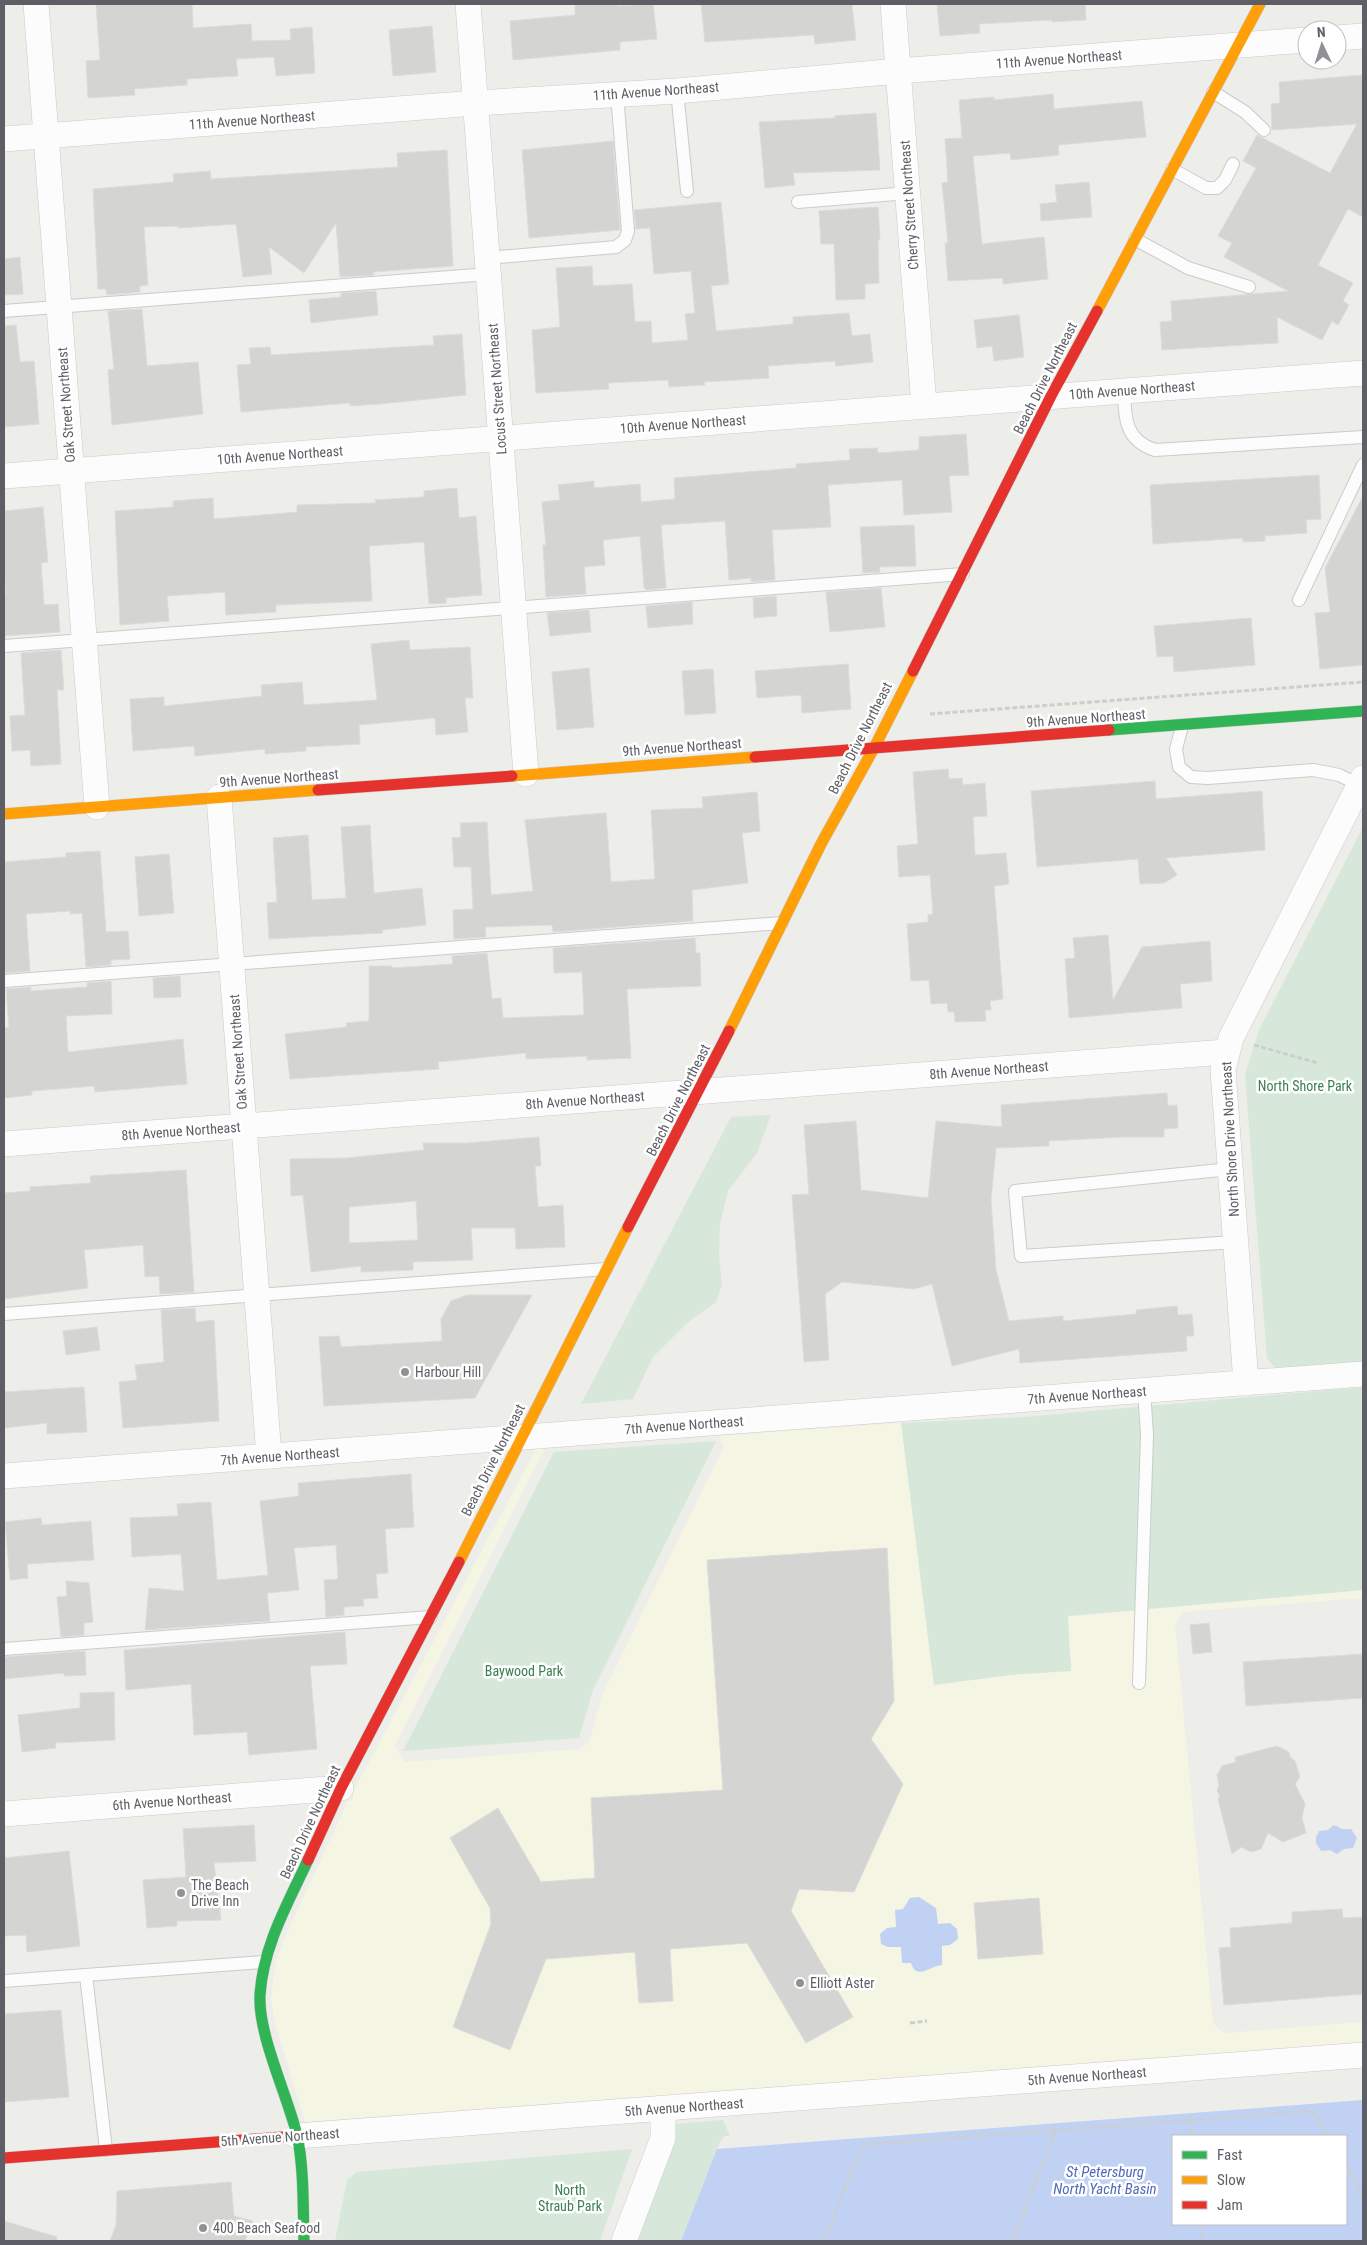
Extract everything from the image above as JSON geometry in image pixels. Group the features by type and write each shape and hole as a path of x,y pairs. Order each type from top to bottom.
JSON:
{"street":[{"name":"Oak Street Northeast","path":"36,4 97,806"},
{"name":"Locust Street Northeast","path":"468,4 526,774"},
{"name":"Cherry Street Northeast","path":"893,4 924,406"},
{"name":"Beach Drive Northeast","path":"304,2241 303,2202 297,2136 263,2024 260,1998 264,1962 272,1936 341,1788 431,1617 606,1269 699,1092 821,844 874,748 1051,396 1260,4"},
{"path":"1347,37 1363,36"},
{"name":"11th Avenue Northeast","path":"4,139 476,103 678,90 898,71 1297,41"},
{"name":"10th Avenue Northeast","path":"4,476 1363,373"},
{"name":"9th Avenue Northeast","path":"4,814 1363,711"},
{"name":"North Shore Drive Northeast","path":"1246,1383 1224,1070 1228,1045 1361,781"},
{"name":"Oak Street Northeast","path":"219,797 269,1456"},
{"name":"8th Avenue Northeast","path":"4,1144 699,1092 1228,1045"},
{"name":"7th Avenue Northeast","path":"4,1476 1363,1374"},
{"name":"6th Avenue Northeast","path":"4,1814 341,1788"},
{"name":"5th Avenue Northeast","path":"4,2158 1363,2055"},
{"path":"624,2241 663,2138 663,2109"}],"lane":[{"path":"678,90 687,191"},
{"path":"1213,92 1245,112 1264,130"},
{"path":"4,311 488,266 616,247 626,240 628,231 617,94"},
{"path":"1172,169 1206,188 1217,188 1225,180 1233,164"},
{"path":"798,202 908,193"},
{"path":"1135,239 1188,268 1249,287"},
{"path":"1124,391 1125,415 1129,432 1142,446 1155,450 1363,437"},
{"path":"1299,600 1363,465"},
{"path":"4,646 963,574"},
{"path":"1182,726 1176,750 1179,767 1190,777 1208,778 1313,770 1361,781"},
{"path":"4,981 782,923"},
{"path":"1230,1169 1015,1190 1021,1256 1236,1242"},
{"path":"4,1314 606,1269"},
{"path":"1139,1683 1147,1435 1144,1390"},
{"path":"4,1649 431,1617"},
{"path":"4,1981 264,1962"},
{"path":"86,1975 106,2150"}],"path":[{"path":"930,714 1363,682"},
{"path":"1228,1045 1318,1063"},
{"path":"910,2023 927,2021"},
{"path":"824,2241 862,2145 1313,2111 1327,2135"},
{"path":"1190,2120 1192,2135"},
{"path":"1013,2241 1056,2130"},
{"path":"1347,2168 1363,2196"},
{"path":"1200,2225 1202,2241"}],"shaded area":[{"path":"901,1423 934,1685 1072,1666 1063,1617 1363,1590 1363,1598 1184,1612 1175,1624 1213,2023 1224,2033 1363,2022 1363,2043 305,2122 274,2020 271,1998 275,1966 283,1941 348,1801 353,1800 353,1792 536,1449 545,1448 395,1746 404,1762 580,1749 589,1742 602,1695 724,1446 718,1436"}],"green space":[{"name":"North Shore Park","path":"1363,827 1363,1364 1282,1370 1272,1365 1267,1358 1245,1075 1259,1030"},
{"path":"771,1115 757,1153 728,1191 720,1224 719,1254 722,1285 716,1302 688,1322 653,1357 633,1399 581,1404 731,1117"},
{"path":"1363,1387 1363,1590 1068,1616 1071,1671 1010,1675 934,1685 901,1423 1024,1417"},
{"name":"Baywood Park","path":"716,1441 593,1690 579,1738 403,1751 554,1452"},
{"path":"723,2120 730,2136 724,2136 720,2142 681,2241 636,2241 675,2124"},
{"name":"North Straub Park","path":"632,2149 600,2241 335,2241 347,2180 357,2172"}],"water":[{"path":"1334,1825 1342,1829 1351,1829 1357,1838 1353,1848 1344,1849 1337,1854 1330,1850 1321,1851 1316,1843 1319,1831 1328,1830"},
{"path":"919,1897 936,1908 938,1924 950,1923 957,1929 958,1939 950,1945 942,1946 942,1965 920,1972 911,1963 902,1963 901,1947 888,1947 881,1944 880,1934 887,1928 896,1927 895,1910 903,1909 910,1898"},
{"name":"St Petersburg North Yacht Basin","path":"1363,2100 1363,2241 681,2241 717,2149"}],"building":[{"path":"96,4 192,4 193,28 251,24 252,41 291,40 290,29 312,27 315,73 276,76 274,57 236,59 238,76 187,79 187,85 134,89 135,95 88,98 86,61 100,60"},
{"path":"575,4 617,4 618,6 653,4 657,39 620,42 620,50 513,60 510,21 575,15"},
{"path":"701,4 852,4 856,40 815,44 814,35 705,42"},
{"path":"937,4 1085,4 1086,20 979,24 980,33 940,36"},
{"path":"432,26 436,72 393,76 389,30"},
{"path":"1363,75 1363,217 1348,209 1318,265 1353,283 1343,301 1349,305 1338,325 1332,321 1322,340 1277,317 1278,343 1162,350 1160,322 1172,321 1171,301 1288,291 1224,257 1232,243 1218,236 1256,168 1243,161 1257,135 1330,173 1357,124 1272,130 1271,104 1280,103 1279,82"},
{"path":"1053,94 1054,109 1142,101 1146,137 1058,145 1059,155 1011,160 1010,153 973,156 982,244 1044,237 1048,279 1003,284 1003,278 948,281 945,243 948,243 942,183 948,182 945,139 962,138 959,100 994,97 994,100"},
{"path":"876,113 880,170 793,173 795,185 765,188 759,122 835,118 835,116"},
{"path":"613,141 620,230 529,238 522,150"},
{"path":"447,150 453,266 373,272 374,275 340,277 336,223 304,273 269,247 272,274 243,277 236,224 178,228 178,226 144,227 148,285 140,286 140,292 107,295 106,289 98,289 93,189 174,182 173,174 210,171 211,179 398,167 397,153"},
{"path":"1089,182 1092,217 1041,221 1040,204 1057,202 1055,185"},
{"path":"721,202 729,284 711,286 716,331 793,324 793,317 849,313 852,336 870,334 873,362 836,366 835,361 768,366 769,378 704,382 705,385 669,387 668,380 608,383 609,389 536,393 532,330 560,327 556,268 592,266 593,286 632,284 635,322 651,321 652,343 688,340 685,314 695,313 691,271 654,274 650,228 636,229 634,210"},
{"path":"878,207 880,240 878,240 879,283 865,284 865,299 836,300 834,244 821,244 819,211"},
{"path":"20,257 23,294 4,295 4,259"},
{"path":"376,291 378,315 311,323 309,300 341,297 341,293"},
{"path":"142,309 147,366 198,362 203,414 112,425 108,370 114,369 108,311"},
{"path":"1019,315 1024,357 994,361 992,346 977,348 974,320"},
{"path":"16,325 20,362 34,361 39,424 4,427 4,326"},
{"path":"462,334 466,395 380,404 350,406 350,403 241,412 237,365 251,364 249,348 270,347 271,355 434,345 433,336"},
{"path":"966,434 969,475 949,476 952,512 904,515 902,480 828,485 831,527 772,530 775,580 751,582 751,578 729,580 725,521 661,525 666,588 646,590 644,587 640,536 603,540 605,565 584,567 586,594 546,597 543,545 546,545 542,502 560,500 558,485 594,481 594,488 640,484 641,502 675,499 674,478 796,468 796,464 850,460 849,449 877,448 878,453 919,450 919,437"},
{"path":"1319,475 1321,519 1306,520 1307,533 1265,536 1265,541 1243,542 1243,538 1153,544 1150,485"},
{"path":"457,488 459,518 476,516 482,595 446,598 446,603 429,604 424,542 369,546 372,601 276,605 276,612 226,615 225,592 167,596 169,621 120,625 115,511 173,507 173,501 213,498 214,519 297,512 297,505 376,503 375,500 424,497 424,491"},
{"path":"1363,496 1363,665 1320,669 1315,613 1330,612 1325,568"},
{"path":"43,507 48,562 41,563 44,605 58,604 60,632 4,636 4,594 6,594 4,511"},
{"path":"914,525 916,566 879,567 880,572 863,573 860,527"},
{"path":"881,588 885,627 830,632 826,592"},
{"path":"776,596 777,616 754,618 753,598"},
{"path":"692,602 693,624 648,628 646,606"},
{"path":"589,610 591,632 550,636 547,613"},
{"path":"1251,618 1255,665 1174,672 1173,656 1157,657 1154,626"},
{"path":"409,640 410,650 470,647 473,698 465,698 468,732 436,735 435,718 359,725 360,744 306,747 306,751 265,754 265,749 195,756 194,746 133,751 130,699 164,697 164,706 262,696 261,685 302,682 304,705 377,700 371,644"},
{"path":"61,650 64,690 57,690 61,764 31,766 30,750 12,751 10,716 25,715 21,653"},
{"path":"848,664 851,709 802,713 801,695 757,698 755,671"},
{"path":"589,668 594,727 557,730 552,672"},
{"path":"713,669 716,713 685,715 682,671"},
{"path":"948,769 949,779 962,778 963,785 985,783 987,816 973,817 975,855 1006,853 1009,884 994,886 1003,999 990,1001 991,1010 985,1010 986,1021 955,1022 954,1012 948,1012 947,1003 931,1004 929,980 911,981 907,924 928,922 928,915 933,914 930,875 899,877 897,846 918,844 913,772"},
{"path":"1155,781 1156,799 1262,791 1265,850 1166,858 1177,875 1164,883 1140,884 1138,859 1037,867 1031,791"},
{"path":"757,792 760,831 742,833 748,883 692,890 693,921 553,932 552,925 485,927 486,937 454,939 453,910 473,909 471,867 454,867 452,838 461,837 460,823 487,822 491,895 533,891 525,820 606,813 611,882 655,879 651,810 703,808 702,797"},
{"path":"370,825 374,893 422,888 426,925 382,930 383,933 269,939 267,903 277,902 273,838 308,835 312,900 346,898 341,827"},
{"path":"100,851 106,932 128,931 130,959 111,960 111,965 86,967 82,913 70,914 70,911 26,914 30,971 5,973 4,862 66,857 66,853"},
{"path":"169,854 174,913 139,916 135,857"},
{"path":"1108,935 1113,1000 1142,947 1210,941 1212,981 1180,984 1182,1008 1069,1018 1065,959 1075,958 1073,938"},
{"path":"695,938 696,953 700,953 701,986 627,989 631,1058 587,1060 587,1056 526,1059 526,1053 438,1062 439,1069 290,1079 285,1034 347,1027 346,1023 369,1021 369,966 392,966 392,968 453,964 452,956 487,953 492,999 501,998 503,1018 584,1015 582,972 554,973 553,948"},
{"path":"180,976 181,997 154,998 153,978"},
{"path":"111,981 112,1014 66,1016 68,1052 183,1039 187,1084 95,1092 94,1086 32,1091 32,1095 4,1098 4,1028 9,1027 6,989 31,987 31,991 87,987 87,983"},
{"path":"1167,1093 1168,1106 1177,1105 1178,1128 1164,1129 1164,1137 1049,1141 1049,1146 996,1148 991,1200 996,1270 1009,1321 1063,1316 1063,1321 1136,1314 1136,1310 1177,1306 1178,1315 1192,1314 1194,1336 1186,1336 1187,1351 1020,1363 1019,1349 952,1366 932,1284 914,1289 842,1282 825,1294 829,1360 804,1362 792,1195 809,1194 804,1125 856,1121 861,1190 928,1198 936,1121 1002,1127 1001,1105"},
{"path":"539,1137 541,1166 535,1166 538,1207 563,1205 565,1247 516,1249 515,1228 471,1228 473,1260 413,1262 413,1270 361,1272 361,1266 311,1272 303,1195 291,1196 290,1159 347,1158 424,1150 423,1143 467,1143","holes":["416,1201 418,1240 349,1243 349,1207"]},
{"path":"186,1170 194,1292 160,1294 159,1276 145,1277 143,1245 84,1250 88,1288 4,1299 4,1193 30,1191 30,1187 91,1183 90,1176"},
{"name":"Harbour Hill","path":"467,1295 532,1295 475,1398 324,1406 319,1337 339,1336 341,1347 442,1341 441,1319 451,1301"},
{"path":"195,1308 196,1322 214,1320 219,1421 123,1428 119,1382 137,1380 135,1365 164,1362 161,1310"},
{"path":"97,1327 100,1350 66,1355 63,1331"},
{"path":"84,1387 87,1432 47,1434 47,1423 4,1428 4,1392"},
{"path":"411,1474 414,1527 385,1529 388,1573 376,1574 378,1598 363,1599 364,1606 344,1607 344,1615 326,1617 324,1580 338,1579 336,1545 294,1548 299,1590 267,1593 270,1621 145,1630 149,1588 184,1591 181,1554 132,1557 130,1518 178,1516 177,1504 211,1502 217,1580 268,1575 260,1501 299,1496 298,1483"},
{"path":"41,1518 42,1525 91,1521 94,1560 27,1564 28,1578 10,1580 5,1522"},
{"path":"887,1548 894,1701 871,1739 903,1784 854,1892 799,1889 791,1911 853,2017 806,2043 747,1943 670,1949 673,2001 639,2003 635,1952 546,1959 510,2050 453,2027 491,1924 490,1908 450,1838 498,1808 541,1882 595,1878 591,1798 723,1790 707,1560"},
{"path":"66,1581 89,1583 93,1622 84,1623 84,1635 61,1637 57,1597 67,1596"},
{"path":"1209,1623 1212,1652 1193,1654 1190,1625"},
{"path":"345,1632 347,1664 310,1666 317,1749 249,1755 247,1732 194,1735 191,1684 126,1690 124,1650"},
{"path":"85,1651 86,1675 64,1676 64,1673 4,1679 4,1657"},
{"path":"1363,1654 1363,1698 1246,1706 1243,1662"},
{"path":"114,1692 115,1740 55,1743 56,1748 22,1752 18,1715 80,1708 80,1693"},
{"path":"1277,1746 1289,1752 1290,1757 1295,1761 1300,1777 1295,1784 1305,1804 1302,1818 1306,1833 1283,1842 1268,1833 1261,1849 1251,1852 1241,1847 1232,1854 1218,1799 1220,1796 1217,1790 1219,1785 1217,1775 1222,1766 1236,1762 1235,1757"},
{"path":"254,1825 256,1861 214,1863 221,1920 177,1921 177,1926 147,1928 143,1880 186,1877 183,1829"},
{"path":"69,1851 80,1946 27,1952 26,1935 4,1936 4,1858"},
{"path":"1039,1898 1043,1954 978,1959 974,1903"},
{"path":"1342,1909 1343,1918 1363,1917 1363,1994 1224,2005 1219,1948 1231,1947 1230,1928 1292,1923 1292,1912"},
{"path":"61,2010 69,2097 4,2102 4,2014"},
{"path":"231,2182 234,2216 253,2221 245,2241 110,2241 116,2225 117,2191"},
{"path":"4,2221 57,2237 56,2241 4,2241"}],"traffic: fast":[{"path":"1109,730 1363,711"},
{"path":"304,2241 303,2188 297,2135 268,2046 260,1995 262,1977 271,1942 308,1860"}],"traffic: slow":[{"path":"1097,311 1260,4"},
{"path":"729,1031 821,844 874,748 913,671"},
{"path":"512,776 755,757"},
{"path":"4,814 318,790"},
{"path":"459,1562 628,1227"}],"traffic: jam":[{"path":"913,671 1051,396 1097,311"},
{"path":"755,757 1109,730"},
{"path":"318,790 512,776"},
{"path":"628,1227 729,1031"},
{"path":"308,1860 341,1788 459,1562"},
{"path":"4,2158 297,2136"}],"place":[{"name":"Harbour Hill","path":"405,1372"},
{"name":"The Beach Drive Inn","path":"181,1893"},
{"name":"Elliott Aster","path":"800,1983"},
{"name":"400 Beach Seafood","path":"203,2228"}]}
